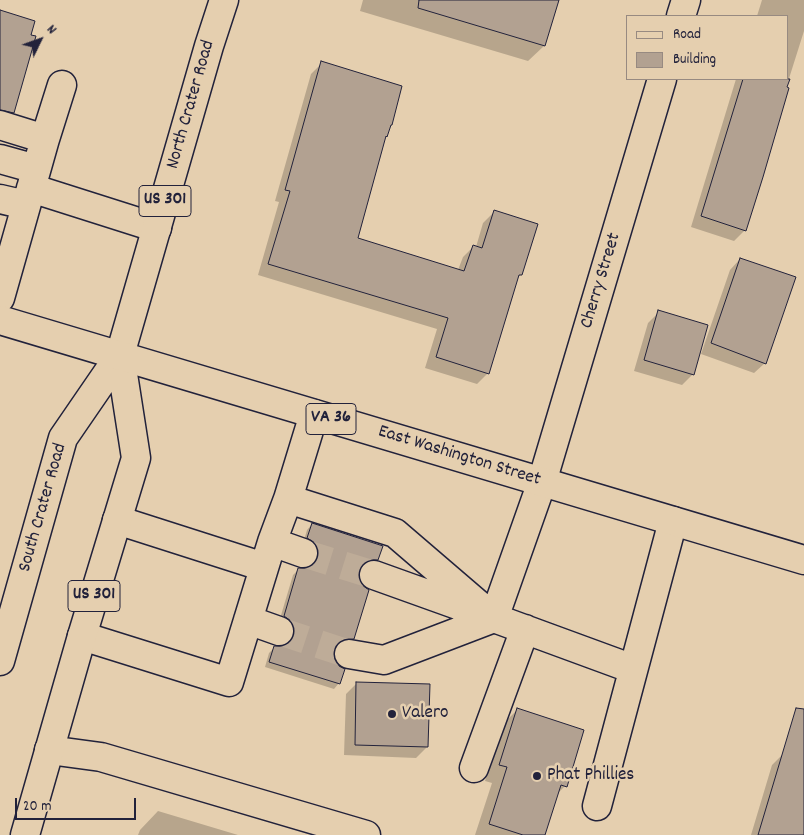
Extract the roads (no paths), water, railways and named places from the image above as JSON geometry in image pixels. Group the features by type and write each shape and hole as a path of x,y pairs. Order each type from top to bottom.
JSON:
{"main road":[{"name":"North Crater Road","path":"120,355 224,0"},
{"path":"681,15 686,0"},
{"name":"Cherry Street","path":"494,618 542,482 662,80"},
{"path":"0,298 9,234 31,188 62,85"},
{"path":"0,125 45,139"},
{"path":"0,159 31,188 157,228"},
{"path":"0,199 31,188"},
{"name":"East Washington Street","path":"0,320 804,560"},
{"name":"US 301","path":"25,835 82,636 136,458 120,355"},
{"name":"South Crater Road","path":"0,661 63,438 120,355"},
{"path":"82,636 229,682 314,414"},
{"path":"288,499 396,533 494,618"},
{"path":"117,520 264,568"},
{"path":"598,806 673,521"},
{"path":"272,542 303,553"},
{"path":"374,575 633,669"},
{"path":"350,654 384,660 494,618"},
{"path":"248,620 279,631"},
{"path":"474,768 525,629"},
{"path":"49,750 101,757 366,835"}],"tunnel":[{"path":"303,553 374,575"},
{"path":"279,631 349,654"}],"place":[{"name":"Valero","path":"392,714"},
{"name":"Phat Phillies","path":"537,776"}]}
